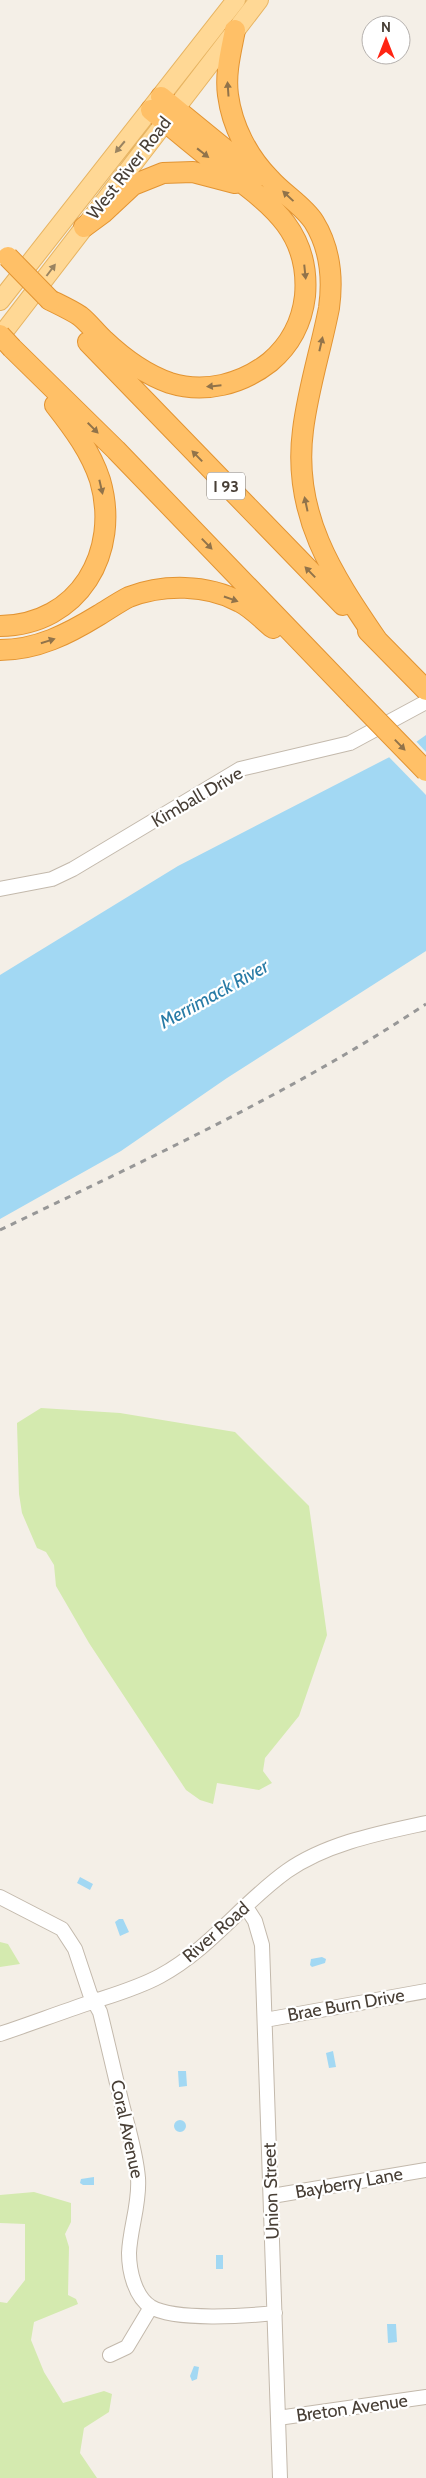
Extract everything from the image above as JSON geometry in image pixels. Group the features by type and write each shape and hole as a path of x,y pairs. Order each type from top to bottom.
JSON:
{"highway":[{"path":"235,30 227,76 231,112 245,145 270,179 314,222 329,262 331,291 329,308 302,431 303,485 308,511 321,552 347,596 377,640"},
{"path":"163,110 248,168 270,179"},
{"path":"50,300 80,317 128,362 156,378 186,387 232,383 247,377 276,357 293,334 302,312 306,285 302,257 293,232 272,206 163,110"},
{"path":"84,227 103,213 133,185 162,173 193,172 227,180 252,190"},
{"name":"I 93","path":"4,252 132,389 426,690"},
{"path":"4,340 116,450 426,771"},
{"path":"0,626 36,619 62,606 73,598 98,565 105,539 106,508 100,480 87,450 54,403 34,369"},
{"path":"0,650 30,646 65,636 128,598 154,590 180,588 205,590 240,602 354,697"}],"main road":[{"name":"West River Road","path":"4,340 84,227 236,0"},
{"name":"West River Road","path":"0,301 93,180 163,110 235,30 259,0"}],"street":[{"name":"Kimball Drive","path":"0,889 52,879 74,869 240,769 350,743 426,702"},
{"name":"River Road","path":"0,2034 132,1989 180,1964 210,1942 288,1870 308,1859 355,1840 426,1823"},
{"name":"Coral Avenue","path":"0,1897 62,1929 75,1949 94,2002 100,2012 135,2156 138,2177 138,2199 130,2244 130,2267 138,2292 151,2307"},
{"name":"Union Street","path":"246,1907 255,1921 262,1945 272,2196 280,2478"},
{"name":"Brae Burn Drive","path":"265,2020 426,1991"},
{"name":"Bayberry Lane","path":"272,2196 426,2170"},
{"path":"110,2355 127,2346 151,2307 175,2313 208,2315 275,2313"},
{"name":"Breton Avenue","path":"278,2418 426,2397"}],"green space":[{"path":"41,1408 120,1413 235,1432 309,1506 327,1635 299,1716 265,1758 263,1771 272,1783 259,1790 217,1783 213,1804 200,1800 186,1790 89,1643 56,1586 54,1565 46,1552 37,1548 22,1513 19,1494 17,1423"},
{"path":"0,1942 8,1944 20,1964 0,1967"},
{"path":"34,2192 71,2203 71,2222 65,2234 69,2247 68,2295 76,2299 78,2304 34,2322 31,2340 44,2372 63,2403 104,2391 112,2394 109,2412 84,2428 80,2453 97,2478 0,2478 0,2302 7,2303 25,2280 25,2224 0,2223 0,2195"}],"water":[{"name":"Merrimack River","path":"426,735 426,951 227,1078 121,1151 0,1219 0,975 178,866 409,747"},
{"path":"80,1877 93,1884 90,1890 77,1883"},
{"path":"123,1919 129,1932 120,1936 115,1922"},
{"path":"322,1957 326,1959 325,1963 312,1967 310,1965 311,1959"},
{"path":"333,2051 336,2067 329,2068 326,2053"},
{"path":"178,2071 186,2071 187,2086 179,2087"},
{"path":"180,2120 186,2126 180,2132 174,2126"},
{"path":"94,2177 94,2185 83,2185 80,2183 81,2179"},
{"path":"216,2255 223,2255 223,2269 216,2269"},
{"path":"387,2324 396,2324 397,2342 388,2343"},
{"path":"194,2366 199,2367 197,2379 192,2381 190,2376"}],"pier":[{"path":"415,740 426,752 426,795 387,755"}],"railway":[{"path":"0,1230 271,1096 323,1067 426,1004"}]}
